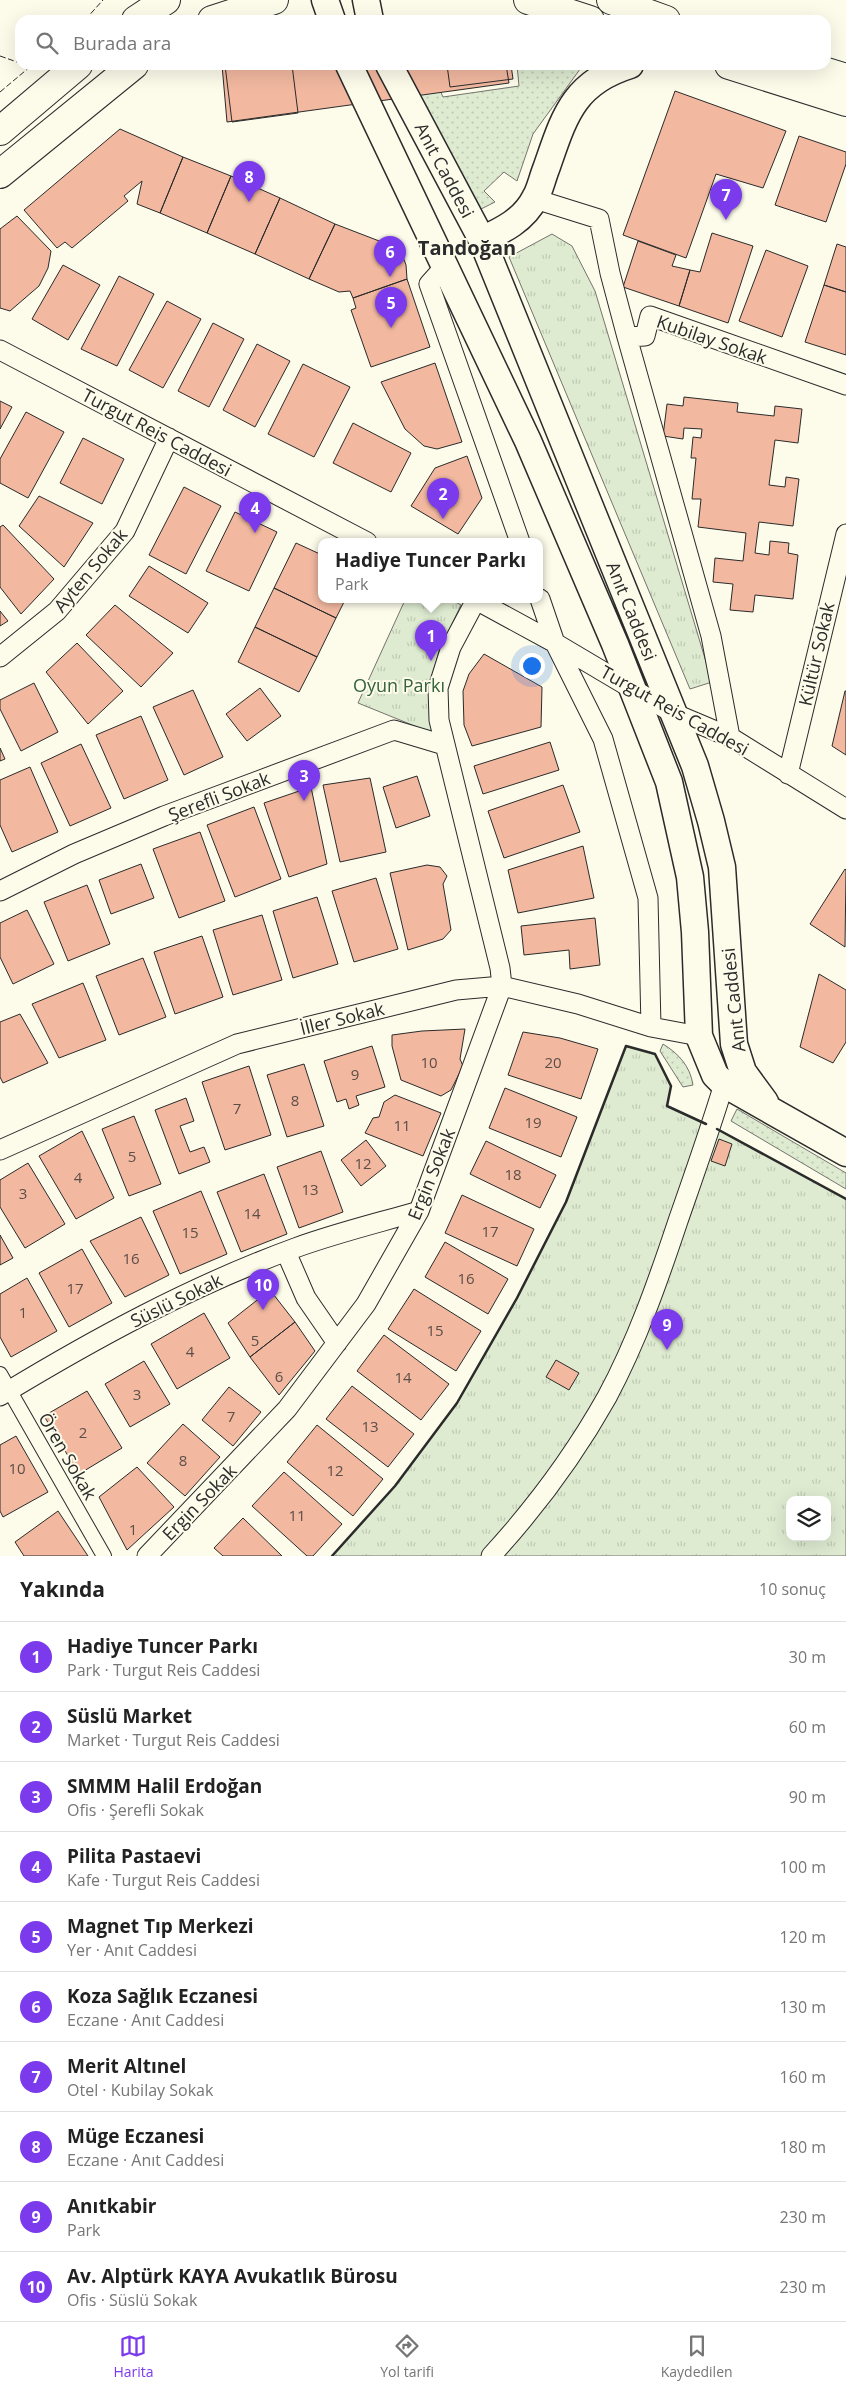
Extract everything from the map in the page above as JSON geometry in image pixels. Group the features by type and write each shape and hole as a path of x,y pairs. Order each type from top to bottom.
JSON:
{"main road":[{"path":"122,15 134,0"},
{"path":"144,15 166,0"},
{"path":"228,15 274,0"},
{"path":"325,0 330,15"},
{"path":"366,0 369,15"},
{"path":"528,0 574,15"},
{"path":"611,0 652,15"},
{"path":"0,132 72,70"},
{"path":"0,174 128,70"},
{"name":"Anıt Caddesi","path":"351,70 446,265 528,441 634,690 669,782 690,877 695,932 699,1036 715,1075 724,1084 772,1110"},
{"name":"Anıt Caddesi","path":"392,70 482,240 695,766 722,867 734,1044 743,1072 772,1110"},
{"path":"482,240 511,227 535,199 563,122 577,96 594,80 618,70"},
{"path":"745,70 846,102"},
{"path":"820,70 846,78"},
{"path":"724,1084 734,1044"},
{"path":"772,1110 846,1153"}],"street":[{"path":"535,199 599,219 610,273 627,337 711,636 730,738"},
{"path":"446,265 429,284 519,538"},
{"name":"Kubilay Sokak","path":"627,337 645,336 650,316 846,385"},
{"name":"Turgut Reis Caddesi","path":"0,350 359,538"},
{"name":"Ayten Sokak","path":"0,658 56,611 125,531 169,438"},
{"name":"Kültür Sokak","path":"788,774 840,585 846,534"},
{"name":"Ergin Sokak","path":"147,1556 288,1409 366,1304 419,1211 502,986 500,968 439,720 438,688 451,647 474,603"},
{"name":"Turgut Reis Caddesi","path":"482,603 555,643 673,713 730,738 846,810"},
{"path":"541,603 555,643 602,739 648,898 651,1027"},
{"name":"Şerefli Sokak","path":"0,890 74,854 164,816 394,730 444,745"},
{"name":"İller Sokak","path":"0,1150 237,1044 456,990 502,986 578,1004 651,1027 699,1036"},
{"path":"491,1556 511,1534 556,1476 590,1425 628,1355 665,1261 724,1084"},
{"name":"Süslü Sokak","path":"5,1393 104,1335 197,1288 286,1252 419,1211"},
{"path":"286,1252 306,1298 336,1343"},
{"name":"Ören Sokak","path":"0,1374 5,1393 104,1556"}],"green space":[{"path":"406,70 411,70 439,88 443,97 519,86 517,70 579,70 533,134 517,181 504,172 484,191 495,202 481,209"},
{"path":"552,234 572,246 595,291 712,682 690,689 509,257"},
{"name":"Oyun Parkı","path":"404,603 457,603 461,605 439,651 429,689 432,733 358,703"},
{"path":"663,1044 683,1061 692,1078 693,1085 683,1087 660,1051"},
{"path":"626,1046 655,1054 671,1086 667,1106 714,1127 846,1199 846,1556 332,1556 395,1486 457,1403 517,1298 566,1202"},
{"path":"737,1109 846,1173 846,1189 731,1121"}],"building":[{"path":"222,70 507,70 509,83 227,122"},
{"path":"226,70 293,70 298,113 232,122"},
{"path":"448,70 512,70 513,79 450,87"},
{"path":"675,91 786,131 763,188 716,174 686,258 623,235"},
{"path":"120,129 183,157 160,213 137,204 142,181 124,196 128,201 72,248 65,242 57,248 24,210"},
{"path":"799,136 846,152 846,164 826,222 775,205"},
{"path":"183,157 231,176 207,233 160,213"},
{"path":"231,176 280,198 255,254 207,233"},
{"path":"280,198 335,224 309,279 255,254"},
{"path":"17,216 51,251 48,268 39,286 10,311 0,308 0,229"},
{"path":"335,224 400,249 406,265 407,279 353,298 350,291 339,292 309,279"},
{"path":"712,233 753,246 728,323 679,306 690,270 700,272"},
{"path":"638,241 676,255 672,266 690,270 679,306 623,287"},
{"path":"837,244 846,247 846,292 824,285"},
{"path":"766,250 808,266 782,337 739,321"},
{"path":"63,265 100,285 68,340 32,319"},
{"path":"119,276 154,294 117,366 81,349"},
{"path":"407,279 430,347 371,367 351,310 356,308 353,298"},
{"path":"824,285 846,292 846,355 805,342"},
{"path":"167,301 201,319 163,388 129,370"},
{"path":"213,323 244,339 209,407 178,391"},
{"path":"257,344 290,361 255,427 223,410"},
{"path":"435,363 462,442 437,449 424,446 405,429 381,382"},
{"path":"303,364 350,387 314,457 268,434"},
{"path":"684,397 738,403 737,412 774,416 775,406 802,409 798,443 775,440 769,485 785,487 786,477 799,479 793,526 759,522 755,553 769,555 770,541 789,543 788,553 798,555 793,599 755,595 753,612 730,610 733,584 713,582 715,558 743,561 746,533 698,527 701,499 692,499 696,458 691,458 693,437 701,438 702,429 684,428 683,439 663,436 667,404 683,406"},
{"path":"0,401 12,407 0,429"},
{"path":"26,412 64,432 28,498 0,483 0,459"},
{"path":"353,423 411,453 391,492 333,463"},
{"path":"83,438 124,459 102,504 60,483"},
{"path":"467,456 482,498 458,534 411,506 435,468"},
{"path":"184,487 221,506 186,574 149,555"},
{"path":"39,496 93,523 64,567 19,526"},
{"path":"235,512 277,532 249,591 206,571"},
{"path":"3,525 54,579 21,614 0,587 0,527"},
{"path":"296,543 318,553 318,603 344,603 336,618 274,588"},
{"path":"149,566 208,603 188,633 129,596"},
{"path":"274,588 336,618 317,657 255,627"},
{"path":"115,605 173,653 141,687 86,635"},
{"path":"0,611 8,621 0,626"},
{"path":"255,627 317,657 299,692 238,662"},
{"path":"77,643 123,691 88,724 46,672"},
{"path":"484,654 542,687 541,727 472,746 464,725 463,691 469,674"},
{"path":"34,683 58,732 21,751 0,709 0,700"},
{"path":"260,688 281,716 247,741 226,714"},
{"path":"193,690 223,757 184,775 153,707"},
{"path":"846,691 846,755 832,746"},
{"path":"141,716 168,780 124,799 96,735"},
{"path":"550,742 559,770 483,794 474,766"},
{"path":"81,744 111,808 70,826 41,763"},
{"path":"0,748 5,759 0,761"},
{"path":"30,767 58,832 12,852 0,825 0,780"},
{"path":"417,776 430,816 396,828 383,787"},
{"path":"370,778 386,852 340,862 323,785"},
{"path":"563,785 580,832 504,858 488,811"},
{"path":"311,787 327,864 289,877 264,803"},
{"path":"254,807 281,879 235,897 207,825"},
{"path":"200,832 225,901 179,918 153,849"},
{"path":"583,846 594,898 518,913 508,870"},
{"path":"141,864 154,898 111,914 99,880"},
{"path":"427,865 440,867 447,876 443,884 451,930 443,939 408,950 390,873"},
{"path":"846,870 845,947 810,924"},
{"path":"376,878 398,949 354,962 332,891"},
{"path":"87,885 110,944 68,961 44,902"},
{"path":"317,897 338,964 293,978 273,911"},
{"path":"27,910 54,964 13,984 0,957 0,923"},
{"path":"262,915 282,980 233,995 213,930"},
{"path":"595,918 600,965 570,969 569,950 524,955 521,926"},
{"path":"202,936 223,997 175,1014 154,952"},
{"path":"143,958 166,1017 119,1035 96,976"},
{"path":"819,974 846,990 846,1042 833,1063 800,1047"},
{"path":"83,983 106,1040 59,1058 32,1004"},
{"path":"20,1014 48,1063 3,1083 0,1077 0,1022"},
{"path":"465,1029 460,1059 463,1066 451,1090 441,1096 401,1080 392,1046 392,1035 422,1031"},
{"path":"523,1032 560,1038 598,1049 581,1099 508,1075"},
{"path":"372,1046 385,1087 356,1096 359,1105 349,1109 346,1099 337,1102 324,1061"},
{"path":"304,1064 324,1126 287,1137 267,1075"},
{"path":"249,1066 271,1135 225,1150 202,1082"},
{"path":"505,1088 577,1117 561,1157 489,1128"},
{"path":"395,1095 441,1113 423,1156 365,1133 373,1118 379,1117 384,1102"},
{"path":"186,1098 194,1121 180,1126 190,1152 204,1147 210,1162 179,1174 155,1110"},
{"path":"134,1116 161,1184 129,1196 102,1129"},
{"path":"82,1131 114,1198 76,1219 39,1156"},
{"path":"719,1139 732,1144 725,1166 711,1161"},
{"path":"366,1140 386,1166 361,1186 341,1160"},
{"path":"486,1141 556,1175 540,1208 470,1174"},
{"path":"321,1151 343,1212 299,1228 277,1167"},
{"path":"28,1163 65,1224 25,1248 0,1207 0,1180"},
{"path":"264,1174 287,1234 241,1252 217,1192"},
{"path":"201,1191 227,1254 180,1274 153,1211"},
{"path":"462,1195 534,1229 517,1266 445,1233"},
{"path":"141,1217 169,1275 125,1297 90,1241"},
{"path":"0,1235 13,1258 0,1265"},
{"path":"445,1242 508,1279 488,1314 425,1277"},
{"path":"82,1249 112,1303 69,1327 39,1273"},
{"path":"27,1278 57,1331 11,1357 0,1337 0,1294"},
{"path":"414,1289 481,1331 456,1371 388,1329"},
{"path":"270,1290 295,1322 250,1357 228,1323"},
{"path":"204,1313 230,1358 177,1389 151,1344"},
{"path":"295,1322 315,1351 279,1395 250,1357"},
{"path":"384,1335 449,1384 421,1420 357,1371"},
{"path":"556,1360 579,1373 569,1390 546,1377"},
{"path":"144,1361 170,1404 130,1427 105,1384"},
{"path":"352,1386 414,1434 388,1467 326,1419"},
{"path":"229,1387 261,1412 233,1446 202,1420"},
{"path":"87,1391 122,1448 79,1474 44,1416"},
{"path":"183,1424 220,1457 185,1496 147,1463"},
{"path":"317,1425 383,1479 353,1516 287,1462"},
{"path":"16,1436 48,1492 3,1517 0,1511 0,1445"},
{"path":"137,1467 174,1507 127,1550 99,1497"},
{"path":"284,1472 342,1524 313,1556 307,1556 252,1506"},
{"path":"58,1511 88,1556 24,1556 15,1542"},
{"path":"243,1518 282,1556 223,1556 214,1548"}],"fence":[{"path":"90,15 103,0"},
{"path":"0,56 15,61"},
{"path":"0,92 26,70"}],"wall":[{"path":"332,1556 395,1486 457,1403 517,1298 566,1202 626,1046 655,1054 671,1086 667,1106 706,1124"},
{"path":"717,1129 846,1199"}],"place":[{"name":"Müge Eczanesi","path":"249,202"},
{"name":"Merit Altınel","path":"726,220"},
{"name":"Koza Sağlık Eczanesi","path":"390,277"},
{"name":"Magnet Tıp Merkezi","path":"391,328"},
{"name":"Süslü Market","path":"443,519"},
{"name":"Pilita Pastaevi","path":"255,533"},
{"name":"Hadiye Tuncer Parkı","path":"431,661"},
{"name":"SMMM Halil Erdoğan","path":"304,801"},
{"name":"Av. Alptürk KAYA Avukatlık Bürosu","path":"263,1310"},
{"name":"Anıtkabir","path":"667,1350"}],"district":[{"name":"Tandoğan","path":"467,247"}]}
